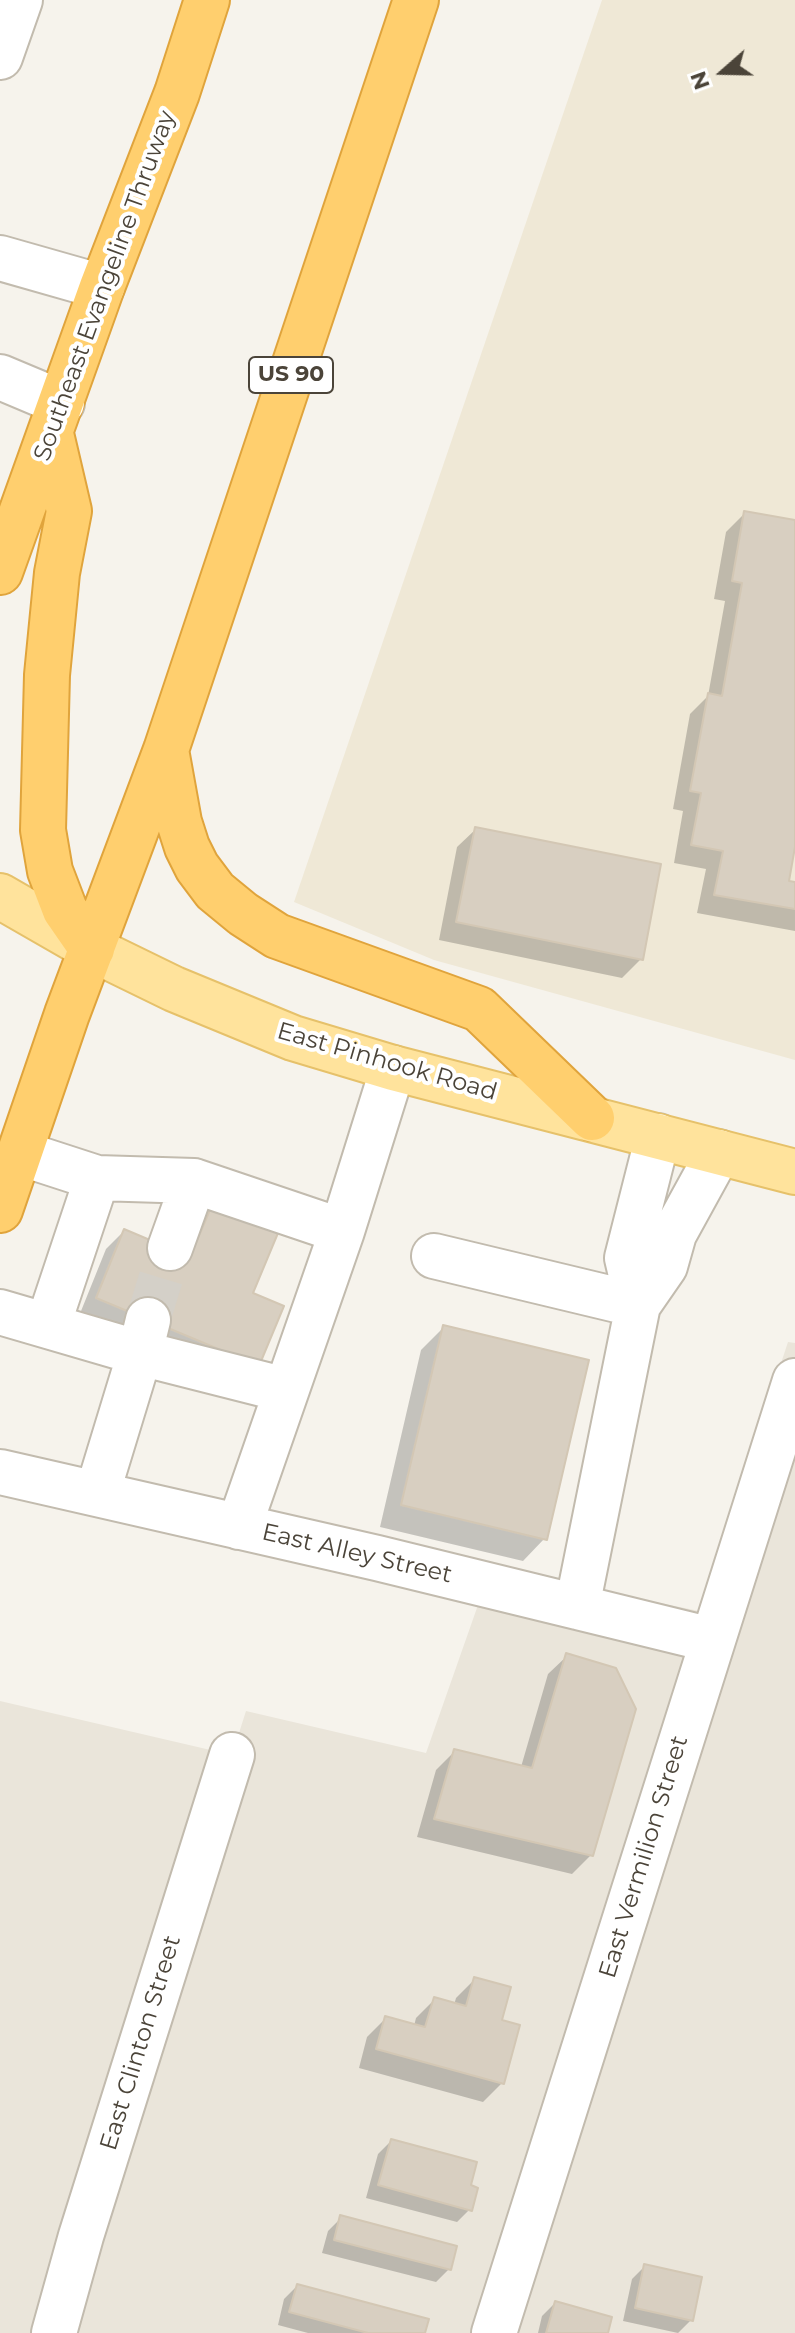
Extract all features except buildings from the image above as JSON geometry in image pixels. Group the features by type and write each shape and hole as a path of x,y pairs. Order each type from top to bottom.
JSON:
{"highway":[{"name":"Southeast Evangeline Thruway","path":"0,572 102,287 177,93 207,0"},
{"name":"US 90","path":"0,1210 67,1014 166,750 416,0"},
{"path":"57,418 69,511 57,573 47,675 43,830 50,871 65,910 92,949"},
{"path":"166,750 179,822 187,847 215,891 277,936 479,1009 592,1118"}],"main road":[{"name":"East Pinhook Road","path":"0,896 92,949 174,989 293,1038 393,1068 795,1172"}],"street":[{"path":"0,57 20,0"},
{"path":"0,258 102,287"},
{"path":"0,377 57,418"},
{"path":"239,1527 342,1231 393,1068"},
{"path":"638,1305 627,1258 658,1136"},
{"path":"577,1607 638,1305 665,1266 674,1234 719,1152"},
{"path":"20,1153 97,1178 194,1181 342,1231"},
{"path":"48,1325 97,1178"},
{"path":"170,1248 194,1181"},
{"path":"434,1256 638,1305"},
{"path":"0,1312 48,1325 144,1336 286,1390"},
{"path":"97,1494 144,1336"},
{"name":"East Vermilion Street","path":"494,2333 795,1381"},
{"name":"East Alley Street","path":"0,1472 712,1640"},
{"name":"East Clinton Street","path":"54,2333 85,2221 232,1755"}],"shaded area":[{"path":"602,0 795,0 795,1060 434,960 294,902"},
{"path":"788,1342 795,1343 795,2333 0,2333 0,1701 232,1755 246,1711 426,1753 491,1568 699,1611"}],"tunnel":[{"path":"148,1320 170,1248"}]}
